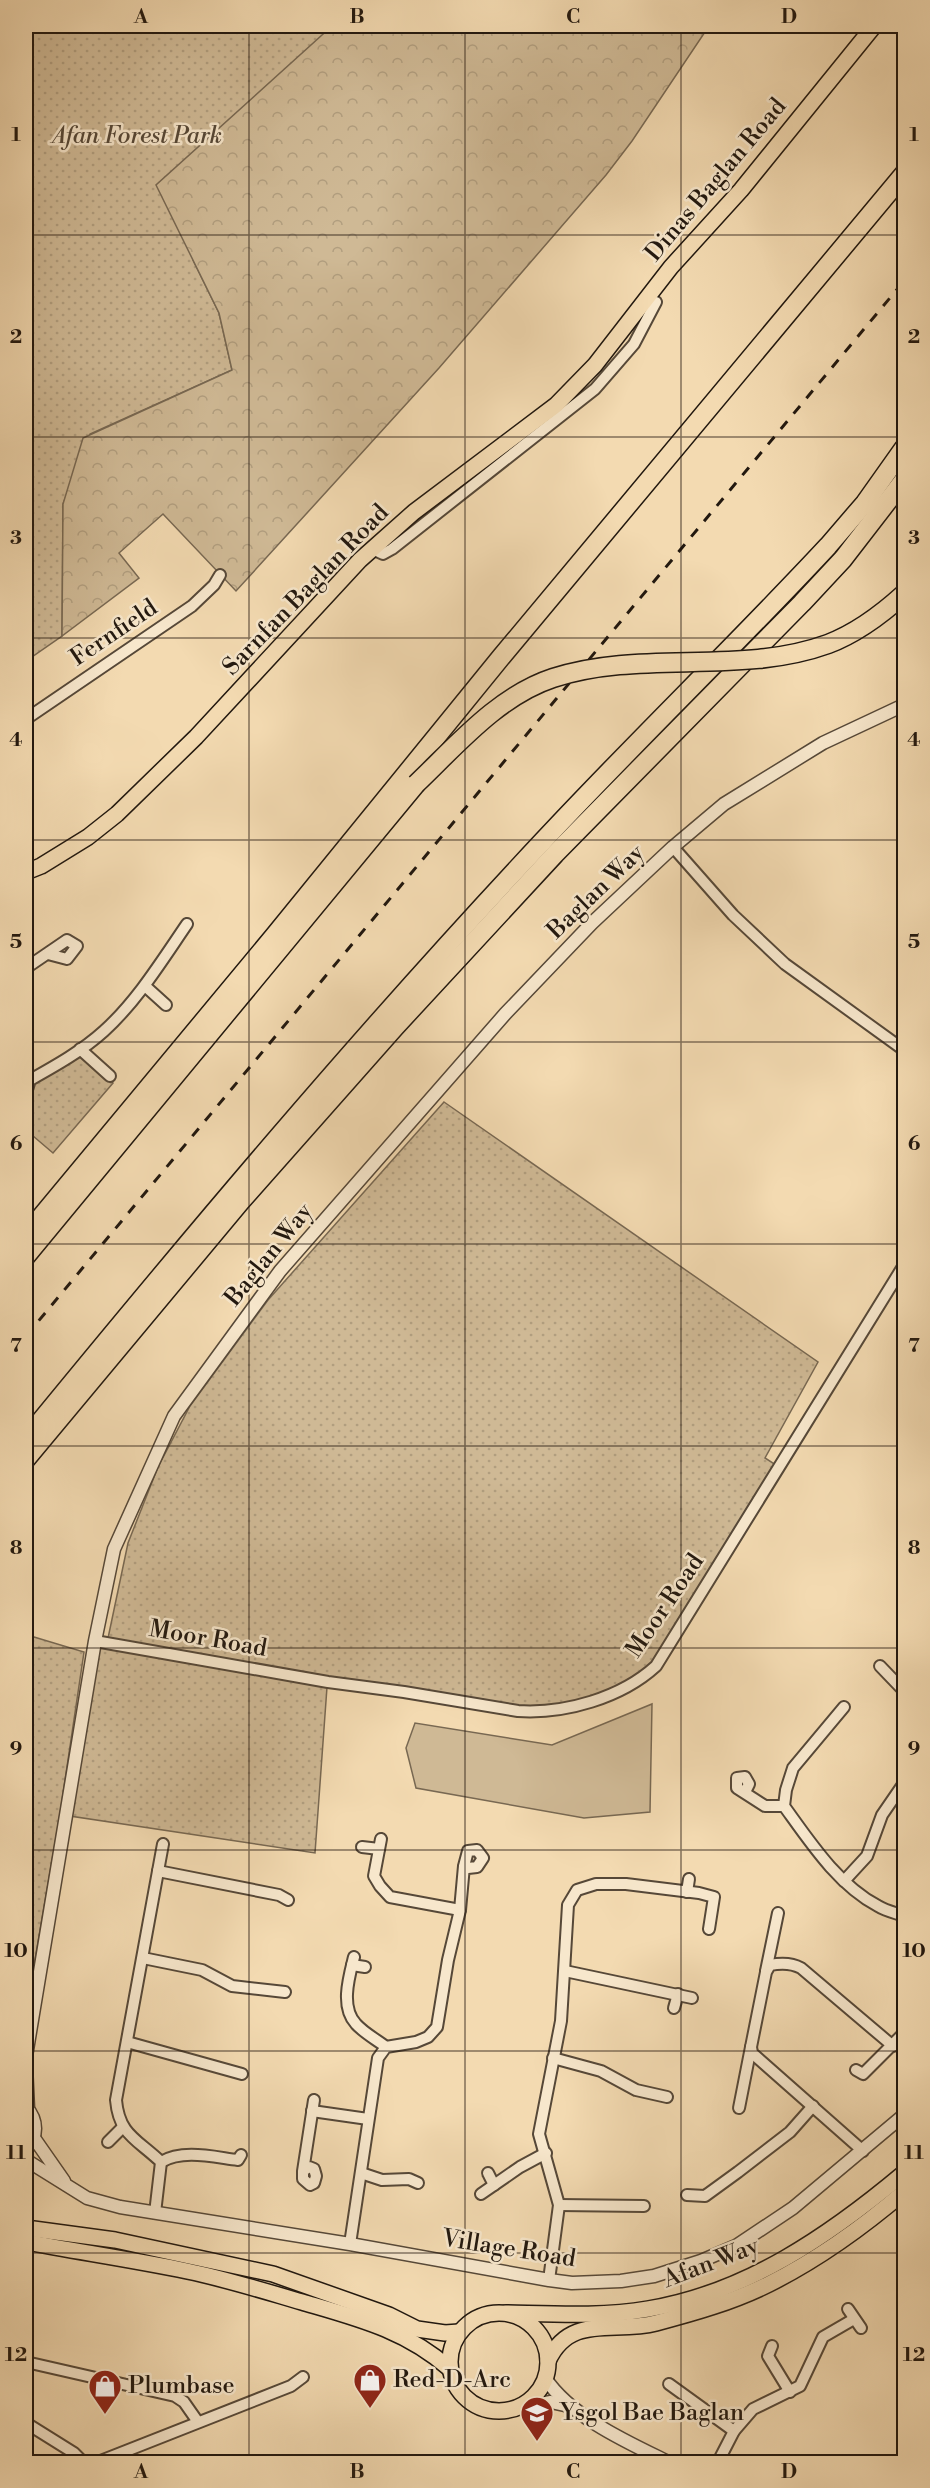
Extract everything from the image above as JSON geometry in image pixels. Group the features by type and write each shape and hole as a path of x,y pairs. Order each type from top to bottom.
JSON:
{"highway":[{"path":"26,1235 275,935 502,656 904,174"},
{"path":"26,1439 230,1191 375,1024 542,842 828,546 865,503 904,448"},
{"path":"26,1459 241,1201 394,1027 580,828 802,603 843,559 904,480"},
{"path":"26,1256 416,784 479,724 510,700 550,679 589,669 643,663 748,660 789,654 828,644 885,612 904,594"}],"main road":[{"name":"Dinas Baglan Road","path":"594,365 671,267 741,190 874,26"},
{"name":"Sarnfan Baglan Road","path":"26,872 41,866 88,837 117,814 196,736 372,549 414,512 556,405 594,365"},
{"name":"Afan Way","path":"506,2313 609,2313 648,2309 698,2298 744,2280 785,2258 828,2231 904,2174"},
{"name":"Afan Way","path":"548,2361 554,2348 564,2337 579,2329 645,2326 705,2310 767,2285 837,2243 904,2192"},
{"path":"26,2228 115,2240 273,2274 389,2315 417,2329 459,2332"},
{"path":"26,2242 188,2271 326,2309 387,2328 411,2339 430,2351 450,2369"},
{"path":"493,2312 519,2317 531,2324 546,2347 548,2361 545,2378 532,2397 513,2409 496,2411 480,2408 466,2398 455,2385 450,2369 452,2344 459,2332 468,2323 493,2312"}],"street":[{"name":"Dinas Baglan Road","path":"372,549 383,554 392,549 585,398 629,350 656,302"},
{"name":"Fernfield","path":"26,719 192,606 214,585 220,575"},
{"name":"Baglan Way","path":"26,2056 95,1641 114,1549 174,1416 280,1271 505,1014 592,923 673,847 724,804 823,743 904,705"},
{"path":"673,847 733,915 785,964 904,1050"},
{"path":"26,1093 30,1080 103,1031 145,986 187,924"},
{"path":"26,968 48,954"},
{"path":"145,986 166,1005"},
{"path":"80,1048 110,1076"},
{"name":"Moor Road","path":"95,1641 328,1682 518,1711 534,1712 570,1706 627,1688 656,1666 904,1265"},
{"path":"880,1666 904,1691"},
{"path":"843,1707 793,1768 784,1806 811,1843 844,1881 878,1906 904,1916"},
{"path":"844,1881 867,1856 882,1815 904,1783"},
{"path":"745,1792 765,1806 784,1806"},
{"path":"161,2162 123,2128 117,2113 116,2100 164,1844"},
{"path":"362,1847 380,1844 374,1876 390,1897 460,1910"},
{"path":"350,2244 378,2058 386,2047 416,2042 428,2037 437,2026 448,1960 460,1910 464,1866"},
{"path":"158,1871 279,1895 288,1900"},
{"path":"687,1892 689,1879"},
{"path":"549,2280 559,2205 539,2134 561,2021 568,1905 577,1890 596,1884 626,1884 687,1892 714,1897 709,1929"},
{"path":"739,2108 778,1913"},
{"path":"143,1958 202,1970 232,1986 285,1992"},
{"path":"365,1967 353,1961 346,2001 348,2014 356,2025 386,2047"},
{"path":"766,1972 770,1965 776,1964 795,1965 801,1968 892,2046"},
{"path":"565,1971 692,1998"},
{"path":"674,2008 678,1994"},
{"path":"856,2070 862,2074 904,2033"},
{"path":"127,2042 242,2074"},
{"path":"751,2047 752,2054 863,2151"},
{"path":"553,2058 601,2072 636,2090 667,2097"},
{"path":"26,2066 27,2108 35,2122 34,2138 26,2150"},
{"path":"303,2171 313,2106 368,2118"},
{"path":"687,2195 705,2196 722,2184 790,2132 813,2106"},
{"name":"Village Road","path":"26,2160 87,2198 155,2213 350,2244 549,2280 572,2283 621,2281 654,2276 701,2261 736,2246 766,2227 863,2151 904,2115"},
{"path":"108,2142 123,2128"},
{"name":"Village Road","path":"34,2138 66,2185"},
{"path":"481,2194 520,2167 546,2153"},
{"path":"155,2213 161,2162 170,2156 183,2154 237,2160 242,2155"},
{"path":"361,2173 382,2180 409,2180 418,2183"},
{"path":"488,2173 494,2185"},
{"path":"559,2205 645,2206"},
{"path":"718,2463 734,2431 753,2409 800,2386 823,2337 858,2324 848,2309"},
{"path":"772,2346 768,2356 790,2392"},
{"path":"26,2362 175,2396 184,2402 198,2422"},
{"path":"98,2463 291,2386 303,2377"},
{"path":"545,2378 571,2406 630,2443 668,2463"},
{"path":"669,2384 734,2431"},
{"path":"513,2409 551,2402 571,2406"},
{"path":"26,2423 74,2453 83,2463"}],"green space":[{"name":"Afan Forest Park","path":"26,26 332,26 193,260 219,313 232,370 90,434 63,504 62,636 26,661"},
{"path":"332,26 709,26 632,141 606,175 439,368 236,591 163,514 119,553 139,578 62,636 63,504 83,438 232,370 219,313 156,185"},
{"path":"80,1054 113,1083 53,1153 26,1130 26,1106 30,1087"},
{"path":"444,1102 818,1362 765,1458 779,1467 656,1666 627,1688 534,1712 107,1643 128,1543 158,1467 190,1406 268,1300"},
{"path":"34,1637 84,1652 60,1814 26,2012 26,1642"},
{"path":"97,1646 327,1687 315,1853 70,1816"},
{"path":"652,1704 650,1812 584,1818 416,1788 406,1748 415,1723 552,1745"}],"railway":[{"path":"26,1336 904,281"}],"place":[{"name":"Red-D-Arc","path":"370,2409"},
{"name":"Plumbase","path":"105,2415"},
{"name":"Ysgol Bae Baglan","path":"537,2442"}]}
